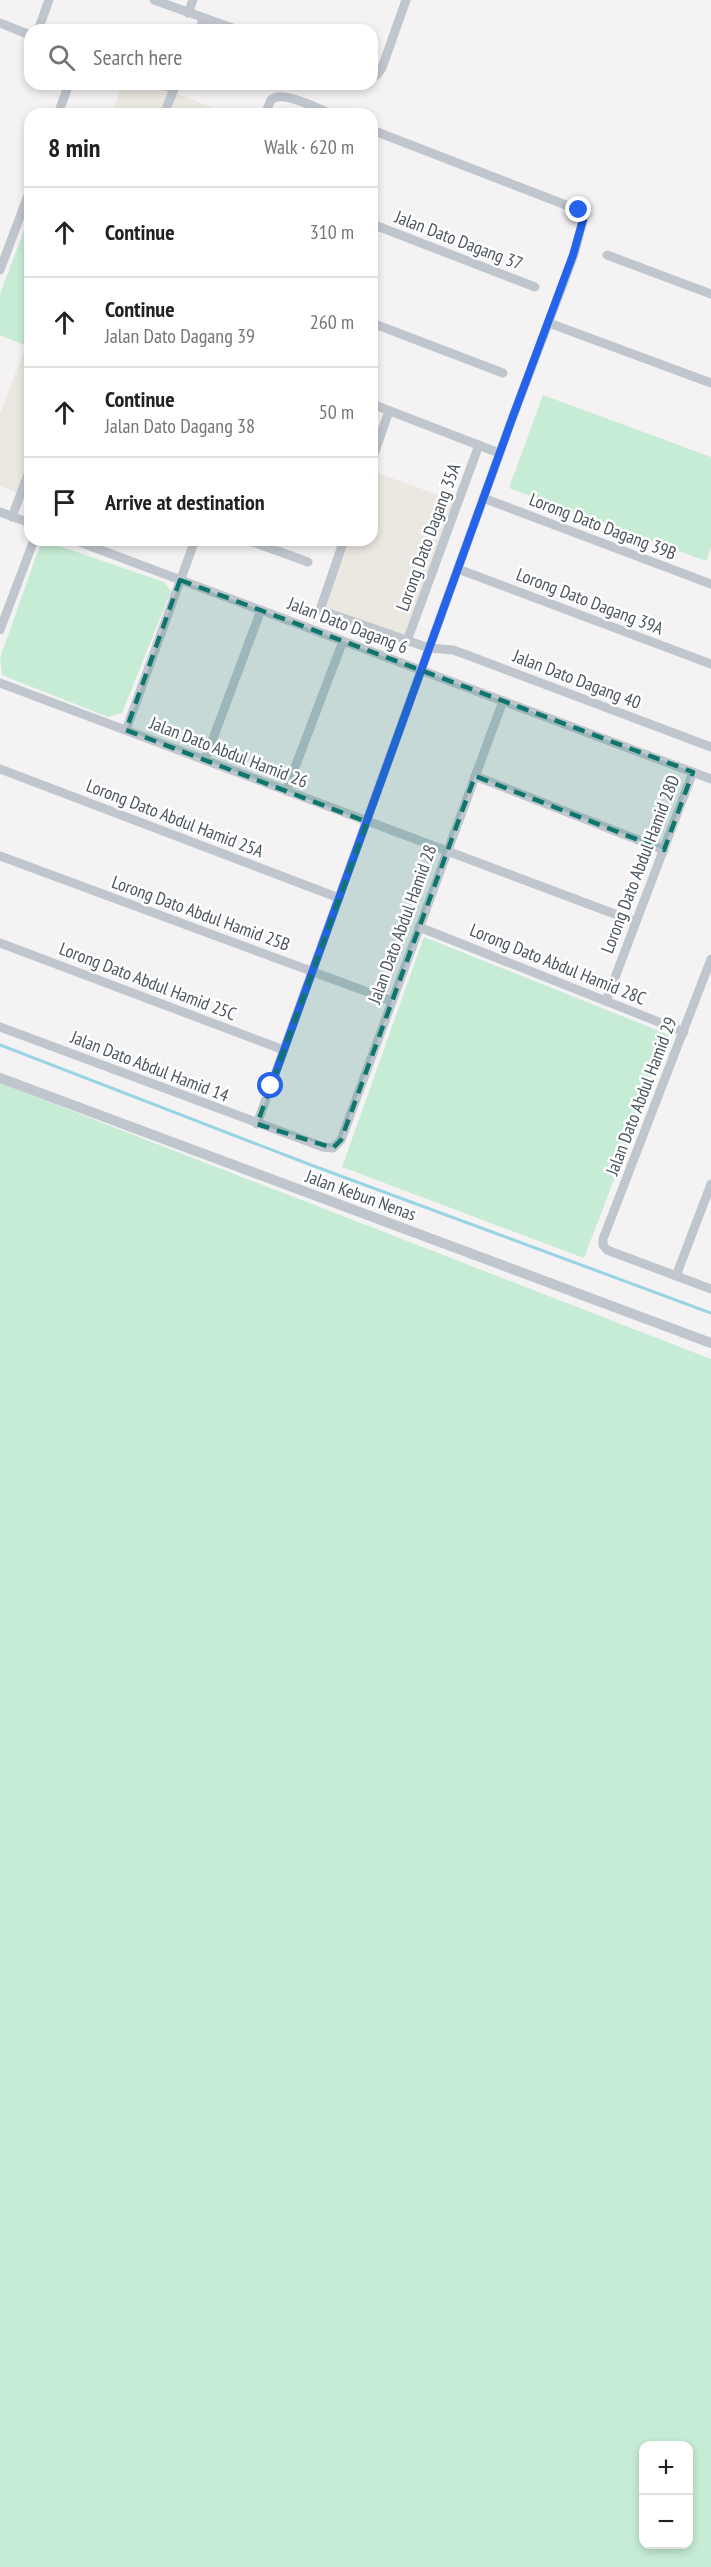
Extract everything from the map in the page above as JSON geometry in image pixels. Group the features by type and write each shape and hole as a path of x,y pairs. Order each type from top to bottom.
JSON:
{"street":[{"path":"40,24 50,0"},
{"path":"154,0 221,24"},
{"path":"188,12 193,0"},
{"path":"378,75 406,0"},
{"path":"202,24 204,18"},
{"path":"1,27 24,33"},
{"path":"60,108 67,90"},
{"path":"166,108 173,90"},
{"path":"268,108 271,100 277,96 286,96 316,108"},
{"path":"257,1124 483,498 549,323 583,220 579,210 378,132"},
{"path":"0,270 24,206"},
{"name":"Jalan Dato Dagang 37","path":"378,226 535,287"},
{"path":"607,255 711,294"},
{"path":"549,323 711,383"},
{"path":"378,325 503,373"},
{"path":"378,407 500,453"},
{"path":"378,443 389,411"},
{"name":"Lorong Dato Dagang 35A","path":"407,641 479,445"},
{"path":"12,517 24,485"},
{"name":"Lorong Dato Dagang 39B","path":"483,498 711,584"},
{"path":"0,512 24,521"},
{"path":"0,630 32,546"},
{"name":"Jalan Dato Dagang 6","path":"90,546 711,779"},
{"path":"126,730 193,546"},
{"path":"264,546 308,562"},
{"name":"Jalan Dato Dagang 40","path":"342,546 320,610 429,648 453,650 711,747"},
{"name":"Lorong Dato Dagang 39A","path":"458,569 711,664"},
{"path":"0,596 11,600"},
{"path":"205,760 261,610"},
{"path":"286,791 343,640"},
{"name":"Jalan Dato Abdul Hamid 26","path":"0,683 636,922"},
{"name":"Jalan Dato Abdul Hamid 28","path":"323,1147 333,1148 341,1140 503,701"},
{"name":"Lorong Dato Abdul Hamid 25A","path":"0,769 339,898"},
{"name":"Lorong Dato Abdul Hamid 28D","path":"606,1001 693,772"},
{"path":"475,776 664,850"},
{"name":"Lorong Dato Abdul Hamid 25B","path":"0,856 392,1001"},
{"name":"Lorong Dato Abdul Hamid 28C","path":"419,927 684,1032"},
{"name":"Lorong Dato Abdul Hamid 25C","path":"0,943 284,1050"},
{"name":"Jalan Dato Abdul Hamid 29","path":"676,1276 607,1250 603,1245 603,1239 711,959"},
{"name":"Jalan Dato Abdul Hamid 14","path":"0,1027 323,1147"},
{"name":"Jalan Kebun Nenas","path":"0,1078 711,1343"},
{"path":"711,1184 707,1206 676,1276 711,1289"}],"highlighted area":[{"path":"180,580 693,772 664,850 475,776 341,1140 333,1148 257,1124 367,822 126,730"}],"shaded area":[{"path":"120,90 166,90 214,108 114,108"},
{"path":"24,351 24,495 0,486 0,414"},
{"path":"378,473 455,501 405,636 325,607 346,546 378,546"}],"green space":[{"path":"24,230 24,345 0,335 0,294"},
{"path":"543,395 711,457 711,547 706,561 509,488"},
{"path":"40,546 59,546 164,582 171,591 122,713 108,717 2,675 0,658"},
{"path":"424,937 669,1035 584,1258 342,1167"},
{"path":"0,1083 711,1359 711,2567 0,2567"}],"waterway":[{"path":"0,1045 311,1165 711,1313"}],"route":[{"path":"271,1086 512,419 543,341 583,220 579,210"}]}
